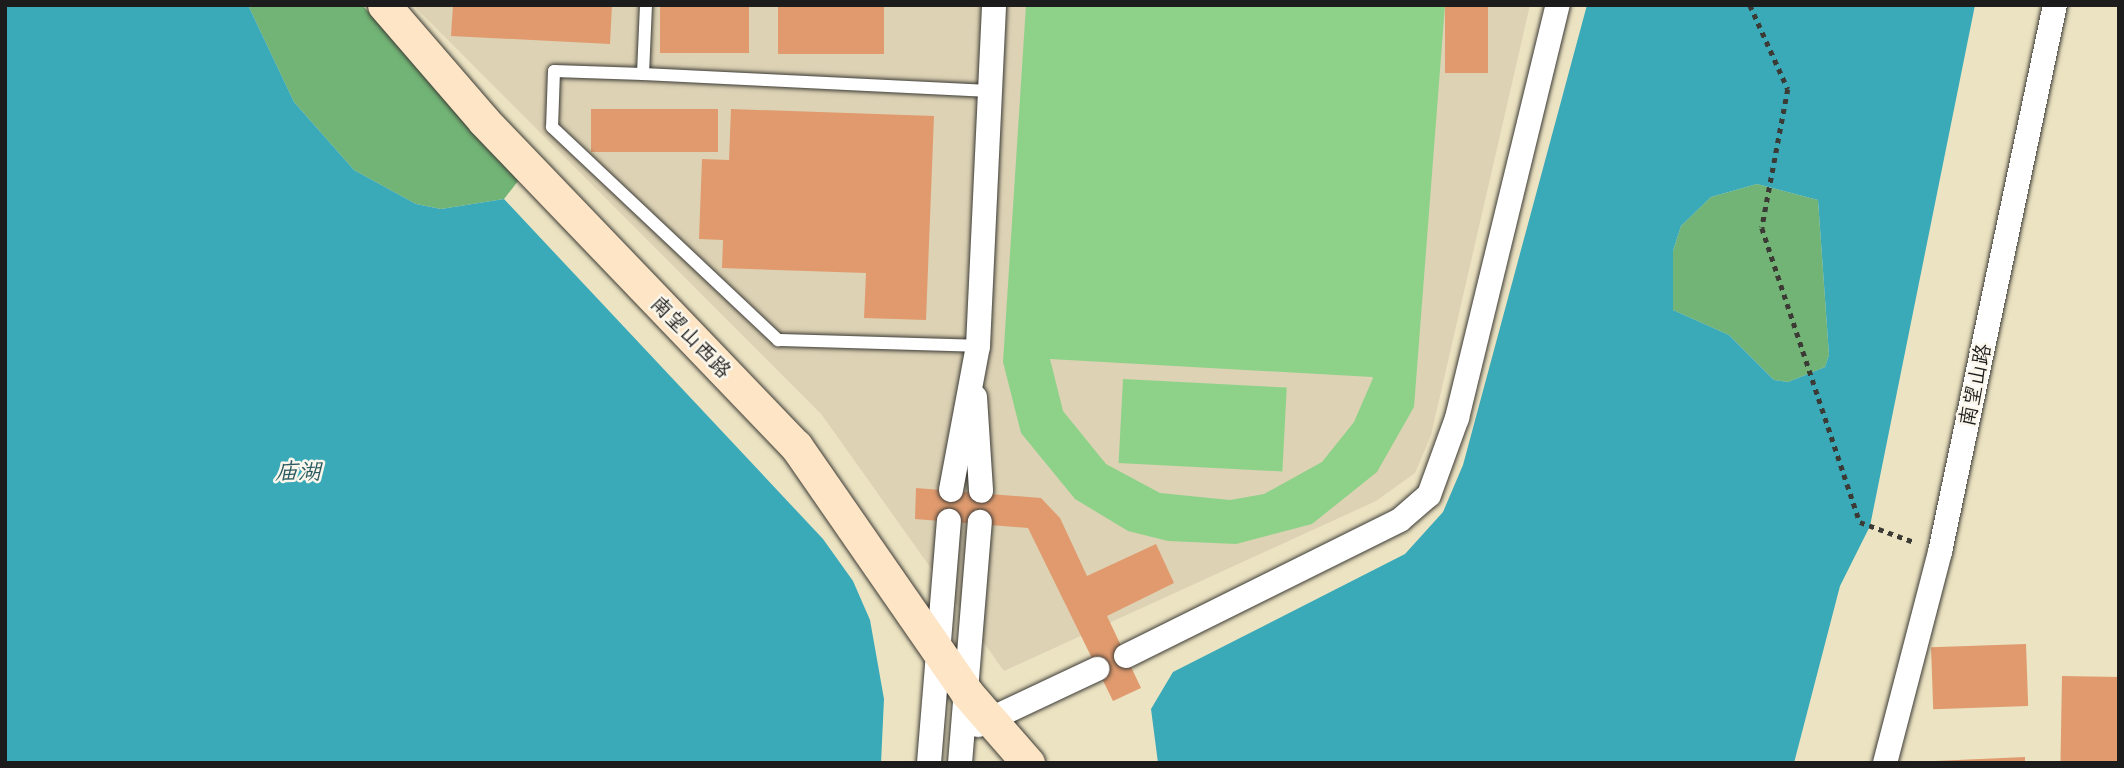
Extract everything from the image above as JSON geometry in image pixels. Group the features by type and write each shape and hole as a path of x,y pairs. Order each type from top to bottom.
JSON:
{"street":[{"name":"南望山西路","path":"384,5 484,121 796,446 940,650 967,693 978,725 1028,763"},
{"path":"951,490 978,346 994,5"},
{"path":"1126,656 1400,520 1429,495 1457,418 1558,5"},
{"name":"南望山路","path":"1885,763 1940,552 2055,5"},
{"path":"973,372 981,491"},
{"path":"929,763 949,520"},
{"path":"967,693 980,522"},
{"path":"932,732 978,725 1097,669"},
{"path":"960,763 978,725"}],"lane":[{"path":"643,74 646,5"},
{"path":"978,346 778,340 552,127 554,71 990,91"}],"path":[{"path":"1750,5 1788,89 1762,228 1860,522 1940,552"}],"shaded area":[{"path":"413,5 1530,5 1431,435 1415,473 1376,501 1004,671 822,415"}],"green space":[{"path":"248,5 362,5 522,176 504,199 441,209 416,204 354,170 294,102"},
{"path":"1026,5 1445,5 1414,407 1377,472 1312,524 1236,544 1168,541 1128,531 1075,499 1021,433 1003,362","holes":["1050,359 1372,377 1354,422 1322,462 1264,494 1230,500 1160,493 1106,464 1063,411"]},
{"path":"1757,184 1818,200 1829,355 1825,367 1788,382 1774,380 1729,335 1673,310 1673,251 1681,226 1711,197"},
{"path":"1123,379 1287,388 1282,471 1119,463"}],"water":[{"name":"庙湖","path":"5,5 248,5 294,102 354,170 416,204 441,209 504,199 823,539 853,581 870,620 884,699 881,763 5,763"},
{"path":"1587,5 1975,5 1870,526 1840,586 1794,763 1158,763 1151,709 1173,672 1405,554 1443,512 1463,465","holes":["1757,184 1818,200 1829,355 1825,367 1788,382 1774,380 1729,335 1673,310 1673,251 1681,226 1711,197"]}],"building":[{"path":"453,5 612,5 610,44 451,36"},
{"path":"660,5 749,5 749,53 660,53"},
{"path":"778,5 884,5 884,54 778,54"},
{"path":"1445,5 1488,5 1488,73 1445,73"},
{"path":"591,109 718,109 718,152 591,152"},
{"path":"731,109 934,116 926,320 864,318 866,273 722,268 723,240 699,239 702,159 729,160"},
{"path":"916,488 1041,498 1060,518 1087,576 1156,544 1174,583 1107,616 1141,688 1113,701 1028,528 915,519"},
{"path":"2026,644 2028,706 1933,709 1931,647"},
{"path":"2062,676 2119,677 2118,762 2061,761"},
{"path":"2025,757 2025,763 1935,763 1935,761"}]}
